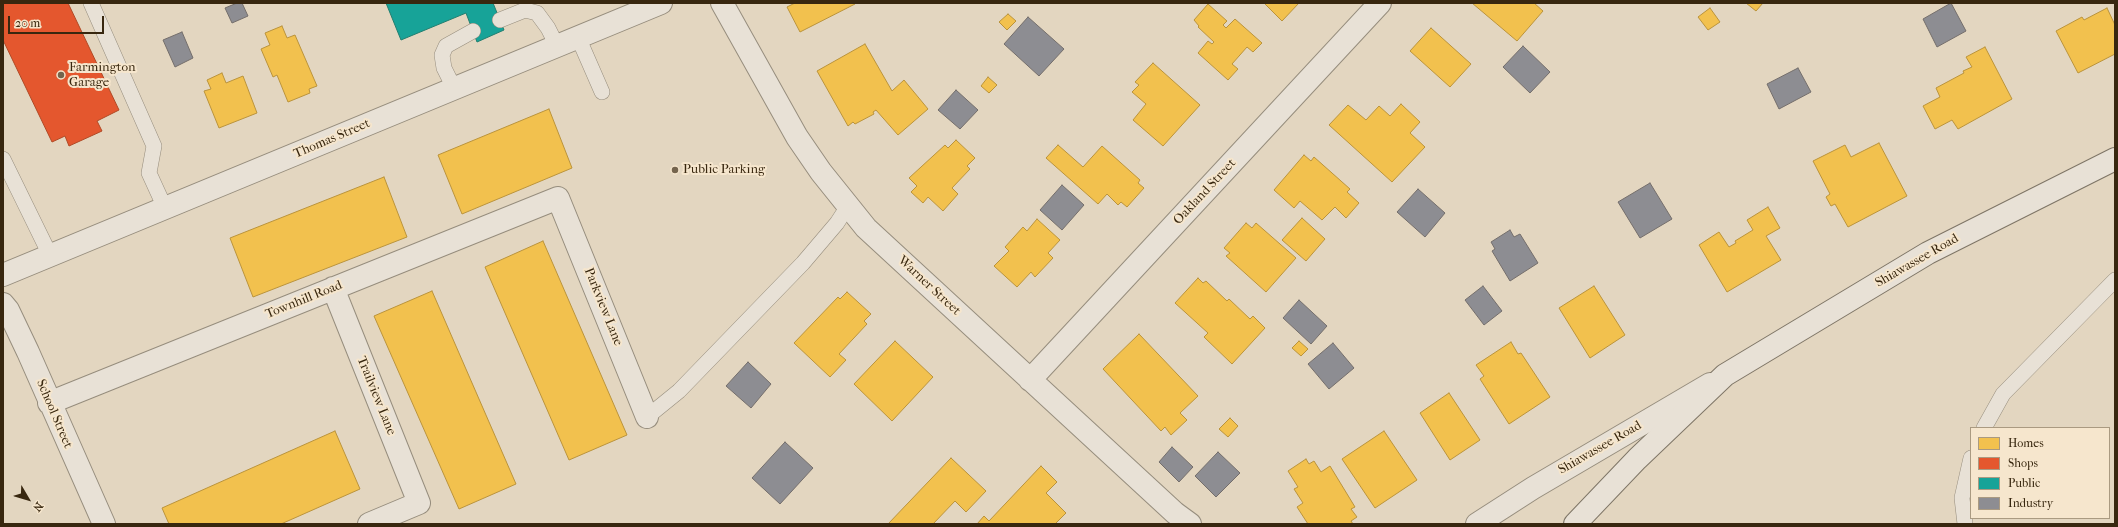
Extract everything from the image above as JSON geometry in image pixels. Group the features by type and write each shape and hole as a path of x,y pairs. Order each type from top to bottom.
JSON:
{"street":[{"name":"Thomas Street","path":"3,275 661,3"},
{"name":"Warner Street","path":"722,3 797,137 866,228 1175,513 1190,524"},
{"name":"Oakland Street","path":"1030,380 1380,3"},
{"name":"Shiawassee Road","path":"1477,524 1532,488 1725,375 1928,253 2115,159"},
{"name":"Townhill Road","path":"49,403 558,198"},
{"name":"Parkview Lane","path":"558,198 647,417"},
{"name":"Trailview Lane","path":"334,288 419,503 369,524"},
{"name":"School Street","path":"3,304 8,310 28,352 49,403 104,524"},
{"name":"Shiawassee Road","path":"1575,524 1636,459 1725,375"}],"lane":[{"path":"91,3 154,146 149,174 165,208"},
{"path":"500,20 525,10 537,13 548,28 557,46"},
{"path":"454,88 444,68 442,55 446,46 473,31"},
{"path":"578,37 602,92"},
{"path":"3,159 50,255"},
{"path":"647,417 679,391 803,263 837,223 848,206"},
{"path":"1985,427 2003,394 2115,280"},
{"path":"1965,524 1962,498 1970,462"}],"building: Homes":[{"path":"795,3 855,4 800,32 787,7"},
{"path":"1264,3 1299,3 1282,21"},
{"path":"1472,3 1534,3 1543,11 1517,41"},
{"path":"1746,3 1763,3 1756,11"},
{"path":"1208,4 1227,21 1223,25 1226,28 1235,19 1262,43 1253,52 1247,47 1232,64 1238,69 1228,80 1198,53 1208,41 1212,44 1214,42 1198,27 1199,26 1194,20"},
{"path":"1710,8 1720,22 1708,30 1698,17"},
{"path":"2107,8 2115,25 2115,54 2078,73 2056,31 2082,17 2084,20"},
{"path":"1008,14 1016,21 1007,30 999,22"},
{"path":"282,26 287,38 295,35 317,86 309,89 310,93 288,102 277,75 273,77 261,49 270,45 265,33"},
{"path":"1431,28 1471,64 1450,87 1410,51"},
{"path":"865,44 892,91 904,80 928,109 898,135 876,110 873,112 874,114 855,124 853,122 848,126 817,71"},
{"path":"1985,47 2012,99 1958,129 1952,120 1935,129 1923,106 1940,97 1936,88 1972,67 1966,57"},
{"path":"1153,63 1200,105 1163,146 1133,120 1146,104 1132,92 1139,85 1135,82"},
{"path":"222,73 226,83 243,76 257,113 219,128 204,91 211,89 207,80"},
{"path":"988,77 997,85 989,93 981,86"},
{"path":"1401,104 1420,122 1410,133 1425,147 1392,182 1329,125 1348,105 1366,120 1379,106 1390,116"},
{"path":"549,109 572,168 462,214 438,155"},
{"path":"956,140 975,158 967,166 970,169 952,188 958,194 943,211 928,197 923,203 911,192 917,186 909,178 945,145 948,148"},
{"path":"1879,143 1907,196 1848,227 1835,204 1831,206 1826,197 1830,194 1813,161 1845,145 1851,157"},
{"path":"1058,145 1083,167 1102,146 1140,180 1138,183 1144,188 1127,207 1121,202 1118,205 1107,194 1098,204 1046,158"},
{"path":"1304,155 1311,161 1314,157 1350,189 1347,192 1359,203 1346,218 1335,207 1322,220 1300,201 1294,208 1274,190"},
{"path":"384,177 407,237 253,297 230,238"},
{"path":"1768,207 1780,228 1766,236 1781,260 1727,292 1699,245 1719,232 1729,247 1736,243 1735,241 1753,230 1747,220"},
{"path":"1302,218 1325,239 1306,261 1282,240"},
{"path":"1037,219 1060,240 1048,253 1053,258 1035,277 1031,272 1017,287 994,266 1009,251 1005,247 1023,227 1027,231"},
{"path":"1246,223 1252,228 1256,223 1296,258 1266,292 1226,256 1230,253 1224,248"},
{"path":"543,241 627,435 569,460 485,267"},
{"path":"1198,278 1203,283 1206,281 1227,301 1229,299 1250,319 1253,316 1265,328 1232,364 1204,337 1208,333 1175,303"},
{"path":"1594,286 1625,335 1590,358 1559,308"},
{"path":"432,291 516,484 459,509 374,316"},
{"path":"847,292 871,314 864,321 867,324 839,354 846,360 830,377 794,343 838,297 840,299"},
{"path":"1139,334 1198,396 1180,413 1187,420 1171,435 1165,427 1161,431 1103,369"},
{"path":"895,341 933,377 892,421 854,384"},
{"path":"1299,341 1308,349 1301,356 1292,348"},
{"path":"1511,342 1518,354 1521,353 1550,397 1509,424 1480,379 1484,376 1476,365"},
{"path":"1449,393 1480,440 1450,460 1420,413"},
{"path":"1230,418 1238,426 1228,437 1219,429"},
{"path":"335,431 360,489 281,524 169,524 162,508"},
{"path":"1384,431 1417,480 1375,508 1342,459"},
{"path":"951,458 986,491 966,512 955,501 933,524 888,524"},
{"path":"1306,459 1309,464 1314,461 1321,472 1330,466 1355,507 1351,509 1357,517 1351,521 1353,524 1308,524 1297,507 1303,503 1294,489 1298,487 1288,471"},
{"path":"1041,466 1057,482 1046,493 1066,513 1055,524 977,524 984,516 989,521"}],"building: Shops":[{"name":"Farmington Garage","path":"3,3 68,3 119,110 97,121 102,131 69,146 65,136 52,142 3,40"}],"building: Public":[{"path":"386,3 493,3 504,30 477,42 466,13 401,40"}],"building: Industry":[{"path":"237,3 242,3 248,16 232,23 225,8"},
{"path":"1951,3 1966,31 1937,47 1923,19"},
{"path":"1028,17 1064,49 1039,76 1004,44"},
{"path":"182,32 193,58 175,67 163,40"},
{"path":"1523,46 1550,72 1530,93 1503,67"},
{"path":"1798,68 1811,92 1779,109 1767,84"},
{"path":"956,90 978,110 960,129 938,110"},
{"path":"1650,183 1672,219 1640,238 1618,202"},
{"path":"1062,185 1084,205 1062,230 1040,210"},
{"path":"1418,189 1445,213 1425,237 1397,212"},
{"path":"1510,230 1514,237 1520,234 1538,263 1510,281 1492,251 1495,249 1491,242"},
{"path":"1483,286 1502,311 1484,325 1465,300"},
{"path":"1299,300 1327,326 1311,344 1283,318"},
{"path":"1333,343 1354,368 1329,389 1308,364"},
{"path":"748,362 771,384 751,408 726,386"},
{"path":"785,442 813,468 780,504 752,478"},
{"path":"1172,447 1193,467 1179,482 1159,462"},
{"path":"1218,452 1240,473 1216,497 1195,476"}],"place":[{"name":"Farmington Garage","path":"61,75"},
{"name":"Public Parking","path":"675,170"}]}
